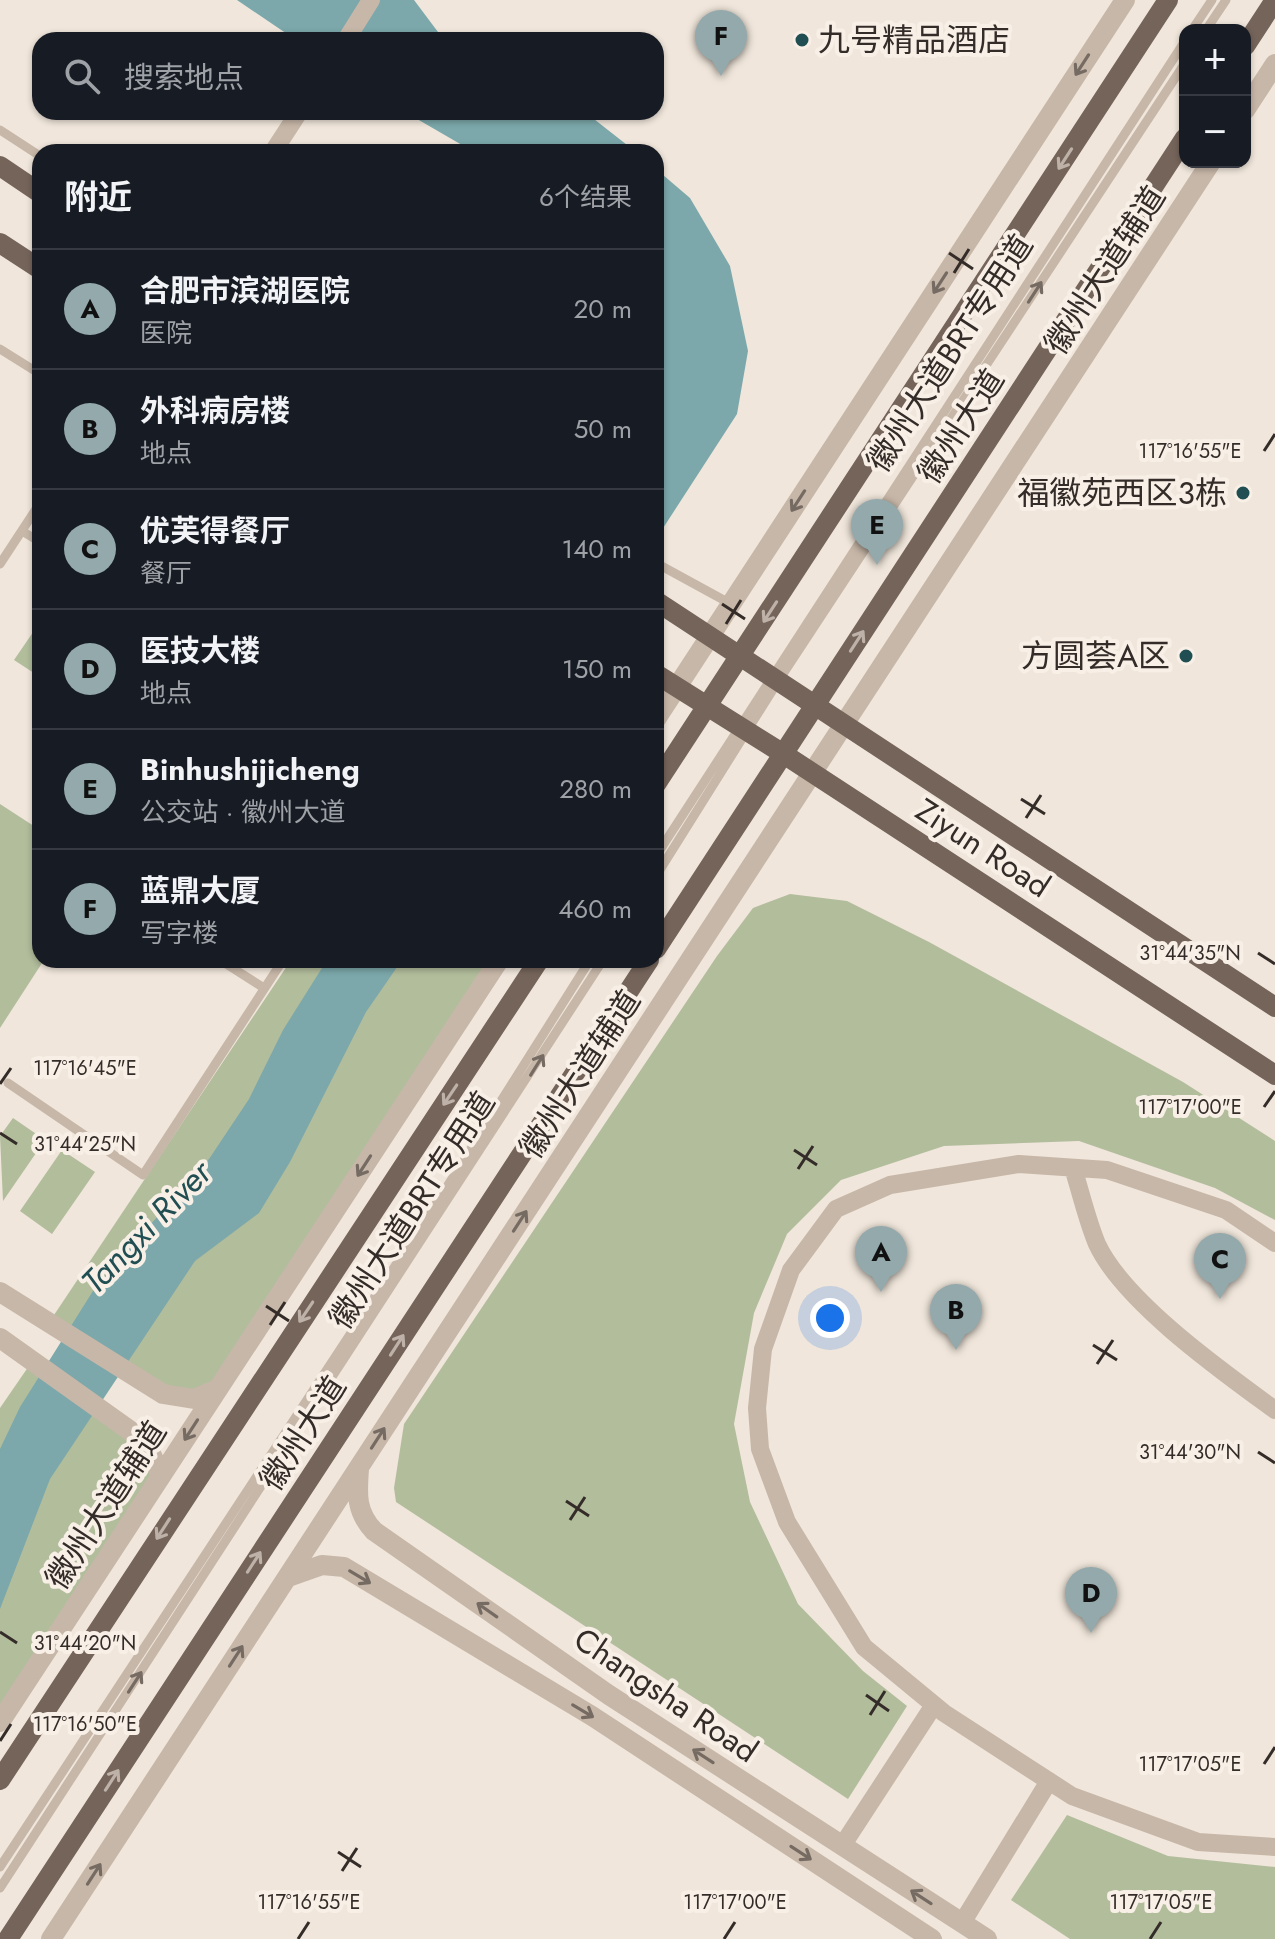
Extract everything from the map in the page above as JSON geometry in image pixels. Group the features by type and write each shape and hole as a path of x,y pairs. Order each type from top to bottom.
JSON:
{"main road":[{"name":"徽州大道","path":"664,772 1168,0"},
{"path":"1251,37 1275,0"},
{"name":"徽州大道","path":"664,937 1179,147"},
{"path":"0,166 32,188"},
{"path":"0,243 32,264"},
{"name":"Ziyun Road","path":"664,606 1275,1007"},
{"name":"Ziyun Road","path":"664,679 813,772 1275,1075"},
{"name":"徽州大道","path":"0,1780 534,968"},
{"name":"徽州大道","path":"8,1939 644,968"}],"street":[{"path":"351,32 371,0"},
{"path":"664,707 1125,0"},
{"path":"1251,101 1275,64"},
{"path":"278,144 294,120"},
{"name":"徽州大道辅道","path":"51,1939 1207,168"},
{"name":"徽州大道辅道","path":"0,1722 494,968"},
{"path":"1275,1243 1226,1210 1107,1170 1019,1164 890,1185 836,1209 791,1270 763,1349 757,1408 760,1449 787,1522 864,1647 934,1705 1072,1796 1198,1842 1275,1847"},
{"path":"1073,1168 1098,1245 1127,1284 1191,1348 1275,1410"},
{"path":"0,1292 163,1394 194,1399 218,1389"},
{"path":"0,1338 38,1362 146,1442 161,1476"},
{"name":"Changsha Road","path":"359,1469 357,1497 361,1517 374,1531 609,1695 987,1939"},
{"name":"Changsha Road","path":"288,1577 322,1565 344,1567 592,1716 932,1939"},
{"path":"842,1846 934,1705"},
{"path":"962,1923 1049,1781"}],"lane":[{"path":"1196,24 1212,0"},
{"path":"1210,24 1226,0"},
{"name":"徽州大道BRT专用道","path":"664,844 742,729 1179,50"},
{"name":"徽州大道BRT专用道","path":"775,678 1179,72"},
{"path":"0,130 32,151"},
{"path":"0,349 32,369"},
{"path":"0,564 32,515"},
{"path":"22,531 32,537"},
{"path":"664,567 731,604"},
{"name":"徽州大道BRT专用道","path":"664,862 742,729"},
{"path":"233,968 264,988"},
{"path":"8,1083 143,1175 278,968"},
{"name":"徽州大道BRT专用道","path":"0,1867 443,1193 585,968"},
{"name":"徽州大道BRT专用道","path":"0,1888 598,968"}],"green space":[{"path":"32,634 32,672 14,660"},
{"path":"0,804 32,825 32,968 39,968 0,1028"},
{"path":"790,894 847,901 929,942 1183,1082 1275,1141 1275,1220 1215,1188 1079,1141 944,1146 841,1180 787,1234 754,1313 734,1424 750,1502 798,1604 863,1671 907,1706 848,1799 396,1502 394,1488 404,1424 717,956 753,908"},
{"path":"286,968 494,968 218,1389 194,1399 48,1324"},
{"path":"13,1118 45,1140 3,1201 0,1136"},
{"path":"62,1150 95,1172 52,1234 20,1211"},
{"path":"33,1360 109,1414 161,1476 0,1722 0,1408"},
{"path":"1067,1815 1168,1856 1275,1867 1275,1939 1070,1939 1011,1900"}],"water":[{"path":"237,0 414,0 438,32 284,32"},
{"path":"419,120 595,120 626,144 460,144"},
{"path":"664,176 690,198 730,266 748,351 737,414 664,527"},
{"path":"322,968 396,968 366,1012 290,1162 259,1213 195,1261 50,1479 0,1609 0,1449 20,1407 98,1283 209,1159 249,1099 283,1030"}],"place":[{"name":"九号精品酒店","path":"802,40"},
{"name":"蓝鼎大厦","path":"721,76"},
{"name":"福徽苑西区3栋","path":"1243,493"},
{"name":"Binhushijicheng","path":"877,565"},
{"name":"方圆荟A区","path":"1186,656"},
{"name":"合肥市滨湖医院","path":"881,1292"},
{"name":"优芙得餐厅","path":"1220,1299"},
{"name":"外科病房楼","path":"956,1350"},
{"name":"医技大楼","path":"1091,1633"}],"water label":[{"name":"Tangxi River","path":"146,1227"}]}
